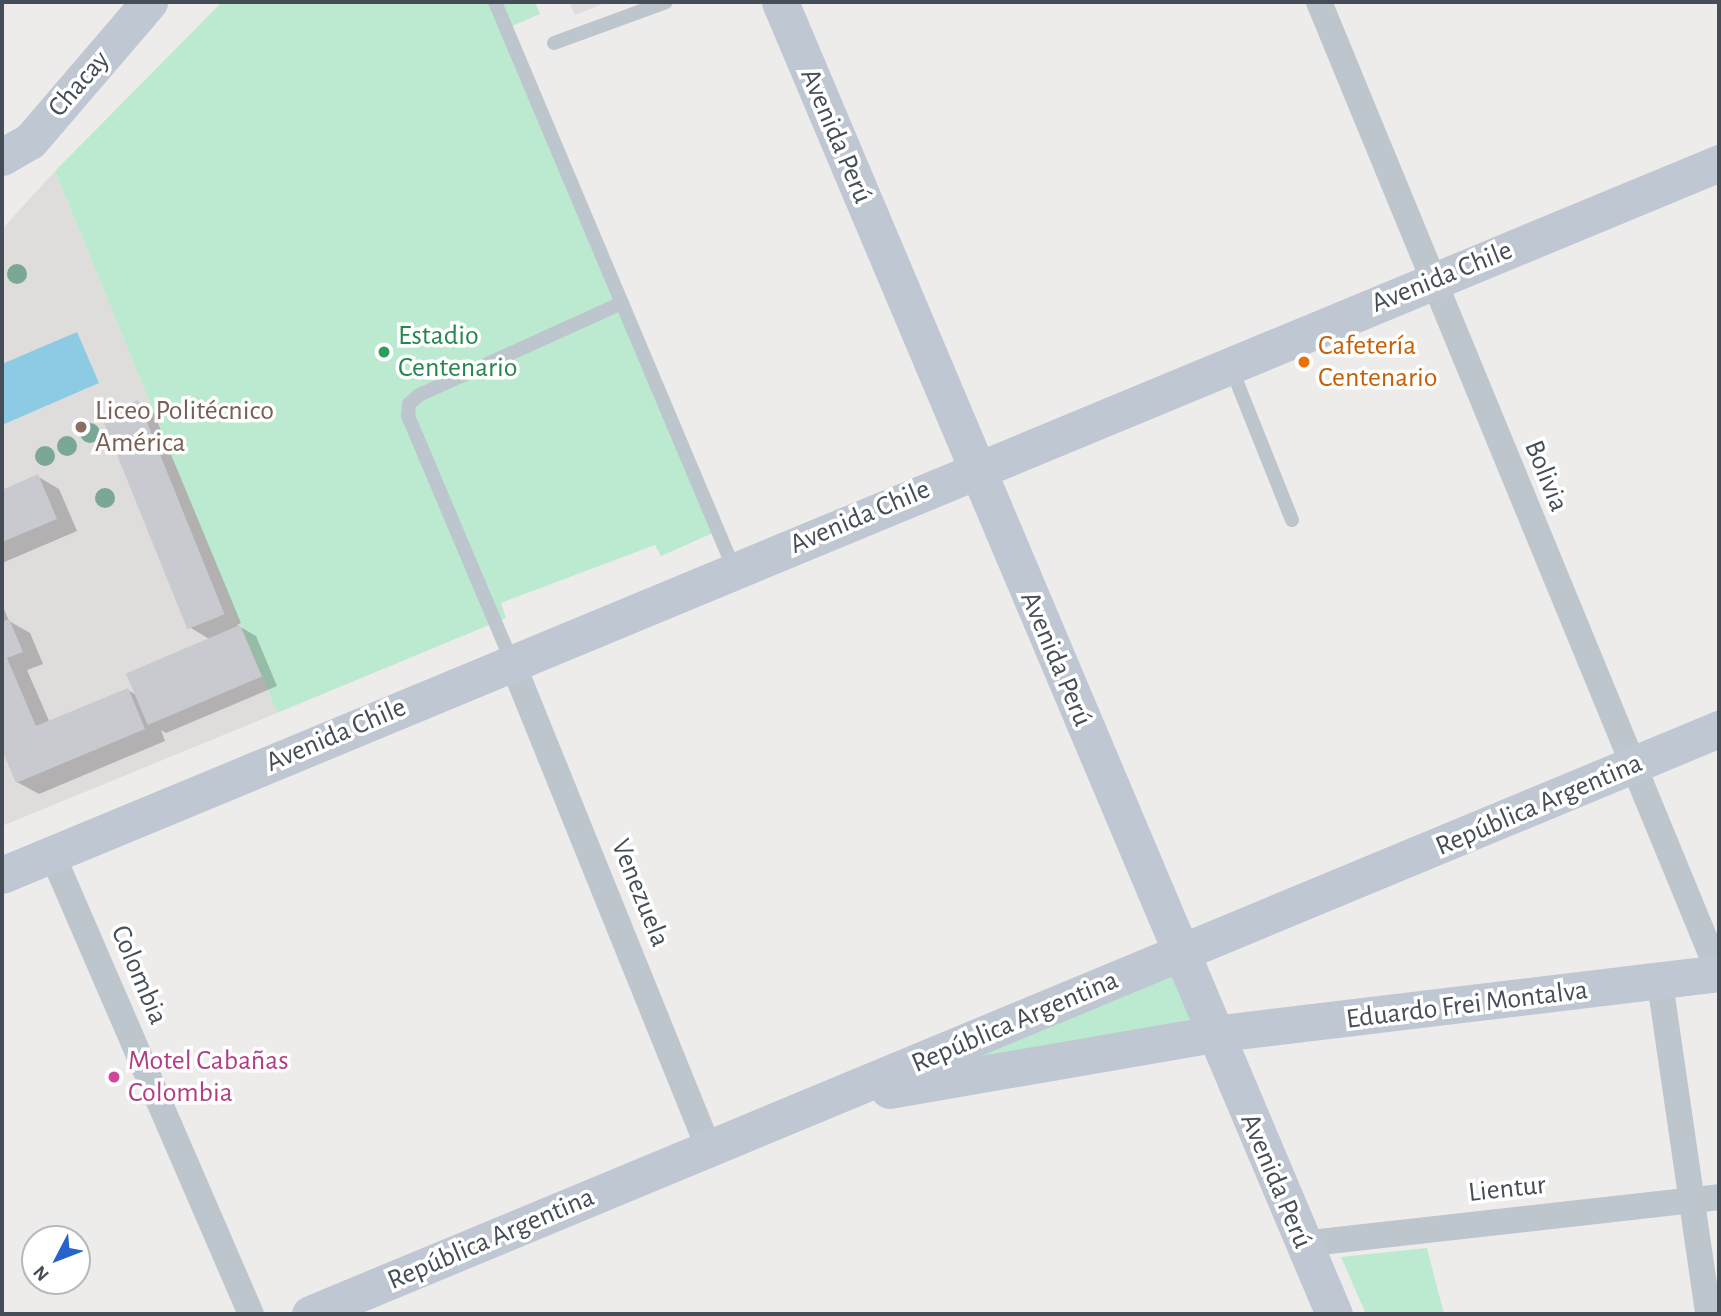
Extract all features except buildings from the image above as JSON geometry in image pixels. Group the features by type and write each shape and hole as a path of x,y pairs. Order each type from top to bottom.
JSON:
{"main road":[{"name":"Chacay","path":"2,157 30,141 149,2"},
{"name":"Avenida Perú","path":"780,2 1213,1034 1334,1314"},
{"name":"Avenida Chile","path":"2,875 975,468 1719,163"},
{"name":"República Argentina","path":"310,1314 1719,730"},
{"name":"Eduardo Frei Montalva","path":"824,1101 1213,1034 1660,983 1719,973"}],"street":[{"name":"Bolivia","path":"1319,2 1630,766 1719,973"},
{"name":"Venezuela","path":"512,662 709,1149"},
{"name":"Colombia","path":"52,854 251,1314"},
{"path":"1660,983 1706,1198 1708,1314"},
{"name":"Lientur","path":"1302,1244 1706,1198"}],"lane":[{"path":"495,2 734,569"},
{"path":"554,43 666,2"},
{"path":"512,662 408,416 409,404 419,395 622,303"},
{"path":"1230,364 1293,520"}],"shaded area":[{"path":"569,2 607,2 575,15"},
{"name":"Liceo Politécnico América","path":"55,171 277,713 2,826 2,229"}],"green space":[{"name":"Estadio Centenario","path":"222,2 535,2 540,14 506,29 713,533 661,556 655,545 501,603 506,618 277,713 55,171"},
{"path":"1173,968 1198,1018 913,1079"},
{"path":"1427,1248 1444,1314 1366,1314 1341,1257"}],"water":[{"path":"77,332 99,383 2,425 2,364"}],"place":[{"name":"Estadio Centenario","path":"384,352"},
{"name":"Cafetería Centenario","path":"1304,362"},
{"name":"Liceo Politécnico América","path":"81,427"},
{"name":"Motel Cabañas Colombia","path":"114,1077"}]}
